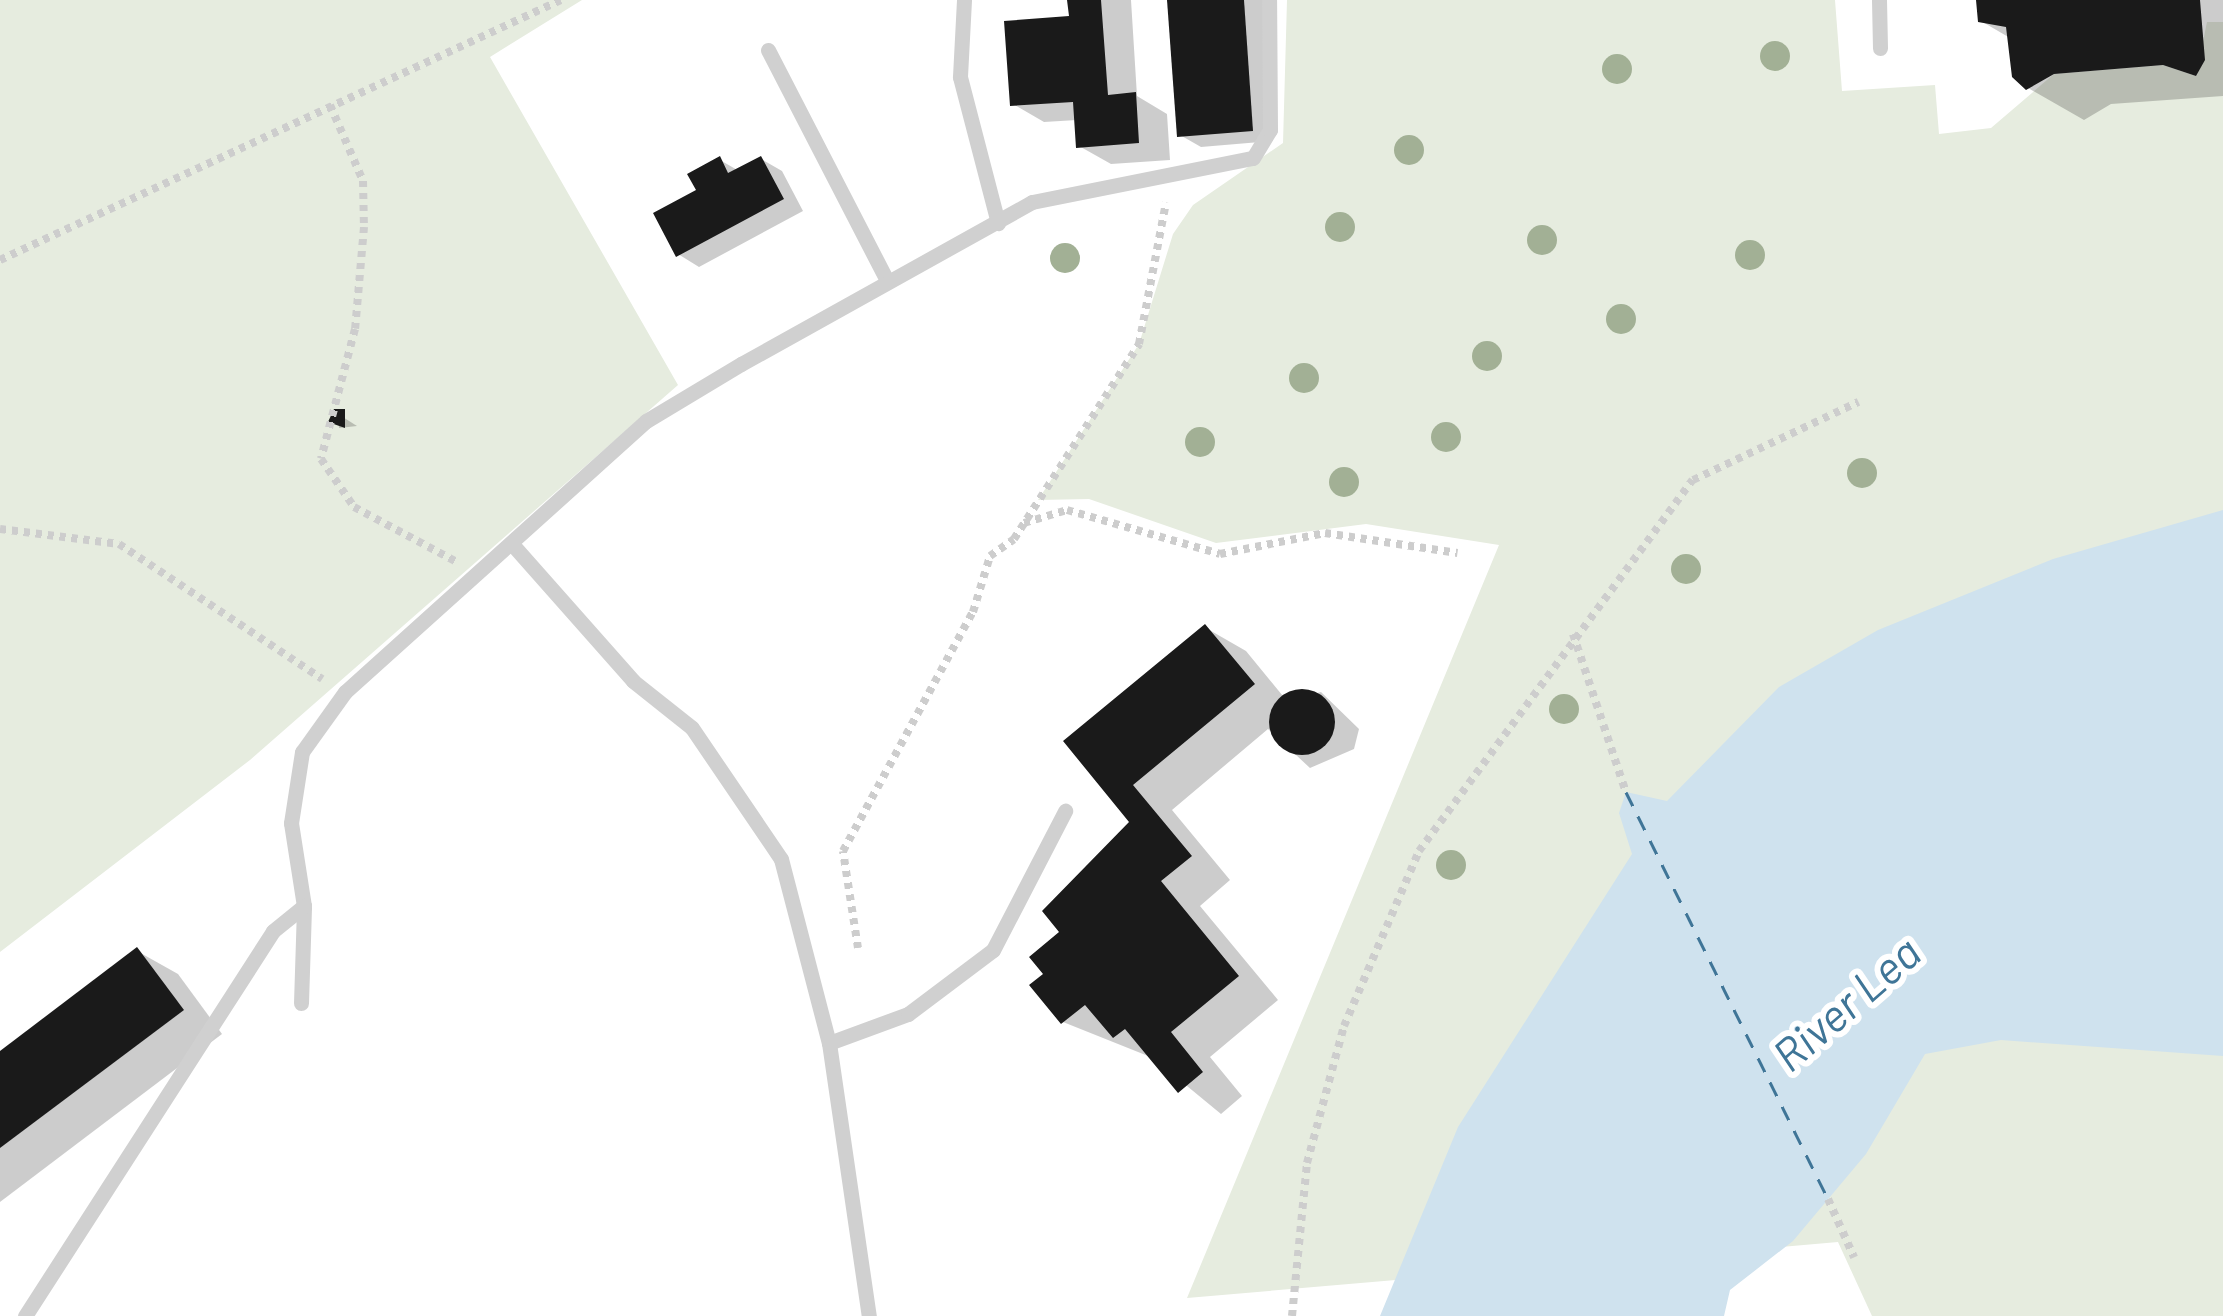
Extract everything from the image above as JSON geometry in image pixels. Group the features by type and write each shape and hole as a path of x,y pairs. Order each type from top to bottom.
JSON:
{"lane":[{"path":"964,0 960,77 998,223"},
{"path":"301,1004 304,906 291,823 302,752 345,692 646,421 998,223 1116,181 1252,158 1270,130 1269,0"},
{"path":"1879,0 1880,48"},
{"path":"768,50 888,282"},
{"path":"512,544 751,803 781,859 829,1043 869,1316"},
{"path":"829,1043 908,1013 993,950 1065,811"},
{"path":"26,1316 273,931 304,906"}],"path":[{"path":"0,260 561,0"},
{"path":"330,105 363,182 364,227 355,329 321,459 353,507 477,572"},
{"path":"858,948 843,850 973,612 990,556 1023,524 1139,344 1165,204 1188,193"},
{"path":"1292,1316 1307,1163 1384,920 1573,634 1693,480 1858,402"},
{"path":"1023,524 1067,510 1220,554 1325,533 1458,554"},
{"path":"0,529 119,544 345,692"},
{"path":"1573,634 1626,792"},
{"path":"1828,1199 1855,1257"}],"shaded area":[{"path":"0,0 582,0 490,57 678,385 250,760 0,952"},
{"path":"1287,0 1835,0 1842,91 1935,85 1939,134 1991,128 2054,74 2163,65 2196,76 2207,22 2223,22 2223,1316 1872,1316 1838,1242 1187,1298 1499,545 1366,524 1216,543 1089,499 1038,500 1139,344 1173,234 1193,205 1283,143"}],"water":[{"name":"River Lea","path":"2223,510 2223,1056 2001,1040 1925,1054 1866,1154 1793,1241 1730,1290 1724,1316 1380,1316 1458,1127 1632,854 1619,813 1626,792 1667,801 1779,687 1878,630 2053,559"}],"building":[{"path":"1067,0 1101,0 1108,95 1136,92 1139,143 1076,148 1073,102 1010,106 1004,21 1069,16"},
{"path":"1167,0 1244,0 1253,131 1177,137"},
{"path":"1976,0 2200,0 2205,60 2196,76 2163,65 2054,74 2026,90 2012,77 2006,27 1978,22"},
{"path":"720,156 728,173 761,156 784,199 676,257 653,213 696,190 687,174"},
{"path":"334,409 345,409 345,428 328,422"},
{"path":"1205,624 1255,684 1133,785 1192,856 1161,881 1239,976 1171,1032 1203,1072 1178,1093 1125,1029 1113,1038 1085,1005 1061,1024 1029,985 1043,974 1029,957 1059,932 1042,911 1129,822 1063,741"},
{"path":"1302,689 1325,699 1335,722 1325,745 1302,755 1279,745 1269,722 1279,699"},
{"path":"137,947 184,1010 0,1148 0,1051"}],"ferry route":[{"path":"1626,792 1828,1199"}]}
